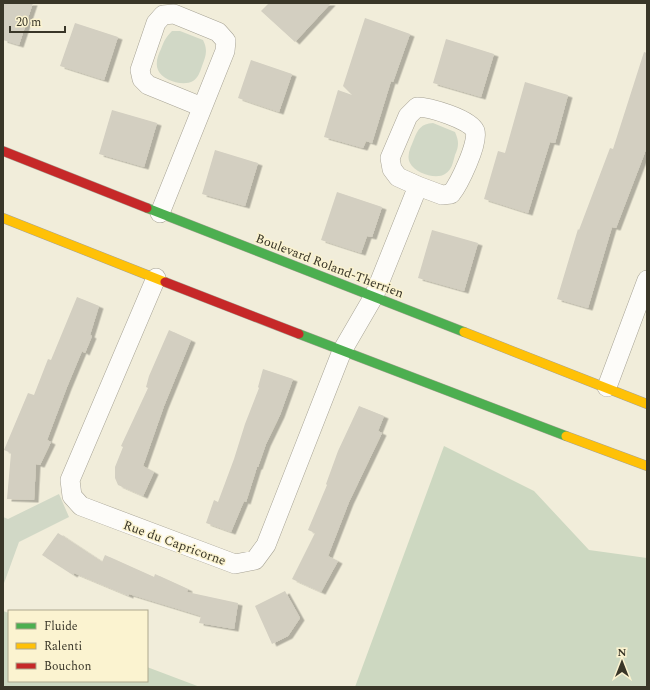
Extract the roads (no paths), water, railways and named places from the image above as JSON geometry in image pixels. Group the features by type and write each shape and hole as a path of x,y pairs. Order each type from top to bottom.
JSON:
{"main road":[{"name":"Boulevard Roland-Therrien","path":"3,151 647,404"},
{"path":"3,218 342,351 647,466"}],"street":[{"path":"160,213 224,51 226,41 218,32 174,14 163,15 156,23 140,70 142,79 148,85 202,106"},
{"path":"417,106 429,107 467,123 475,131 475,141 458,185 452,194 442,195 418,186 398,177 392,170 390,158 408,116 417,106"},
{"name":"Rue du Capricorne","path":"156,278 70,480 72,496 80,506 235,564 255,560 266,545 342,351 374,296 418,186"},
{"path":"607,388 647,280"}]}
